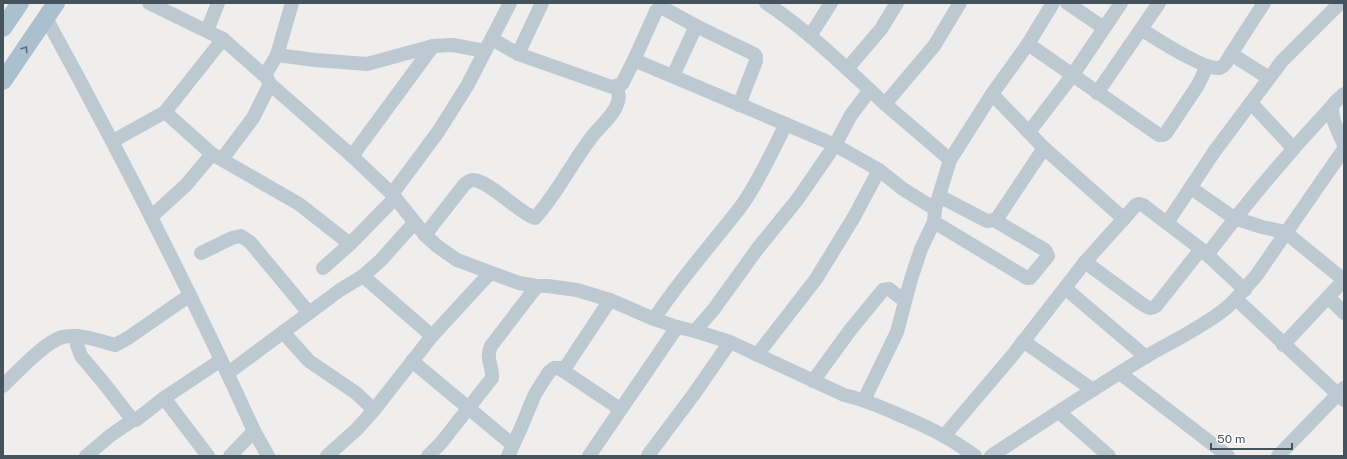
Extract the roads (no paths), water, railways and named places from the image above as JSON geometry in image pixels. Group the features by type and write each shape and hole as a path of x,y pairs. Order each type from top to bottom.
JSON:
{"main road":[{"path":"3,28 20,3"},
{"path":"3,81 51,10"}],"street":[{"path":"149,3 223,39 394,196 425,235 437,246 457,260 519,283 577,290 610,300 677,327 730,342 844,395 864,400 932,428 975,456"},
{"path":"207,31 218,3"},
{"path":"323,268 350,244 394,196 438,132 467,86 510,3"},
{"path":"518,54 542,3"},
{"path":"766,3 789,18 950,160"},
{"path":"810,36 831,3"},
{"path":"847,69 881,29 897,3"},
{"path":"885,104 934,46 960,3"},
{"path":"1067,3 1104,28"},
{"path":"1029,132 1072,76 1121,3"},
{"path":"1097,93 1159,3"},
{"path":"1141,30 1174,50 1207,66 1220,68 1224,66 1264,3"},
{"path":"1167,223 1214,152 1282,60 1340,3"},
{"path":"864,400 897,332 921,249 936,209 950,160 992,94 1028,44 1050,4"},
{"path":"151,217 217,157 253,118 277,55 287,5"},
{"path":"277,55 367,64 433,46 489,45 612,87 622,84 656,11 659,8 663,8 750,52 756,57 739,105"},
{"path":"51,10 112,140 190,295 254,431 268,456"},
{"path":"673,76 696,26"},
{"path":"112,140 165,112 223,39"},
{"path":"1028,44 1159,135 1166,133 1198,85 1207,66"},
{"path":"352,156 433,46"},
{"path":"1231,54 1269,78"},
{"path":"634,60 835,145 879,170 903,189 936,209 1026,278 1030,278 1048,256 1048,253 994,220"},
{"path":"425,235 464,184 470,180 484,183 506,200 535,218 545,206 591,138 611,115 620,96 617,86"},
{"path":"695,331 714,309 758,248 797,200 835,145 851,115 870,90"},
{"path":"992,94 1044,148 1124,219"},
{"path":"1085,262 1142,304 1153,308 1234,218 1293,148 1344,94"},
{"path":"1251,103 1293,148"},
{"path":"1334,104 1333,116 1344,145"},
{"path":"165,112 217,157 299,204 350,244"},
{"path":"654,319 666,301 742,204 765,165 786,124"},
{"path":"936,209 988,221 994,220 998,217 1044,148"},
{"path":"991,456 1093,390 1225,309 1256,276 1285,232 1344,149"},
{"path":"757,355 816,279 854,216 879,170"},
{"path":"1190,188 1234,218 1262,227 1285,232 1344,280 1283,344"},
{"path":"944,436 1024,341 1085,262 1136,205 1139,204 1143,205 1204,252 1283,344 1342,394 1278,456"},
{"path":"228,373 340,290 363,276 381,260 414,223"},
{"path":"201,253 232,238 241,236 250,242 309,313"},
{"path":"327,456 357,429 374,410 432,336 490,273"},
{"path":"363,276 432,336"},
{"path":"428,456 441,443 492,378 488,352 537,286"},
{"path":"1065,288 1146,357"},
{"path":"813,381 851,329 883,290 889,289 905,301"},
{"path":"3,386 48,345 62,337 78,336 115,345 128,338 190,295"},
{"path":"1328,297 1344,313"},
{"path":"563,371 610,300"},
{"path":"589,456 677,327"},
{"path":"283,332 309,361 356,393 374,410"},
{"path":"78,336 77,345 81,356 133,420"},
{"path":"1024,341 1093,390"},
{"path":"648,456 730,342"},
{"path":"86,456 111,435 133,420 136,420 164,398 221,360"},
{"path":"412,362 468,409 510,451 536,394 549,372 554,368 558,368 563,371 620,409"},
{"path":"1121,374 1228,456"},
{"path":"164,398 208,456"},
{"path":"1059,412 1109,456"},
{"path":"230,456 254,431"}]}
